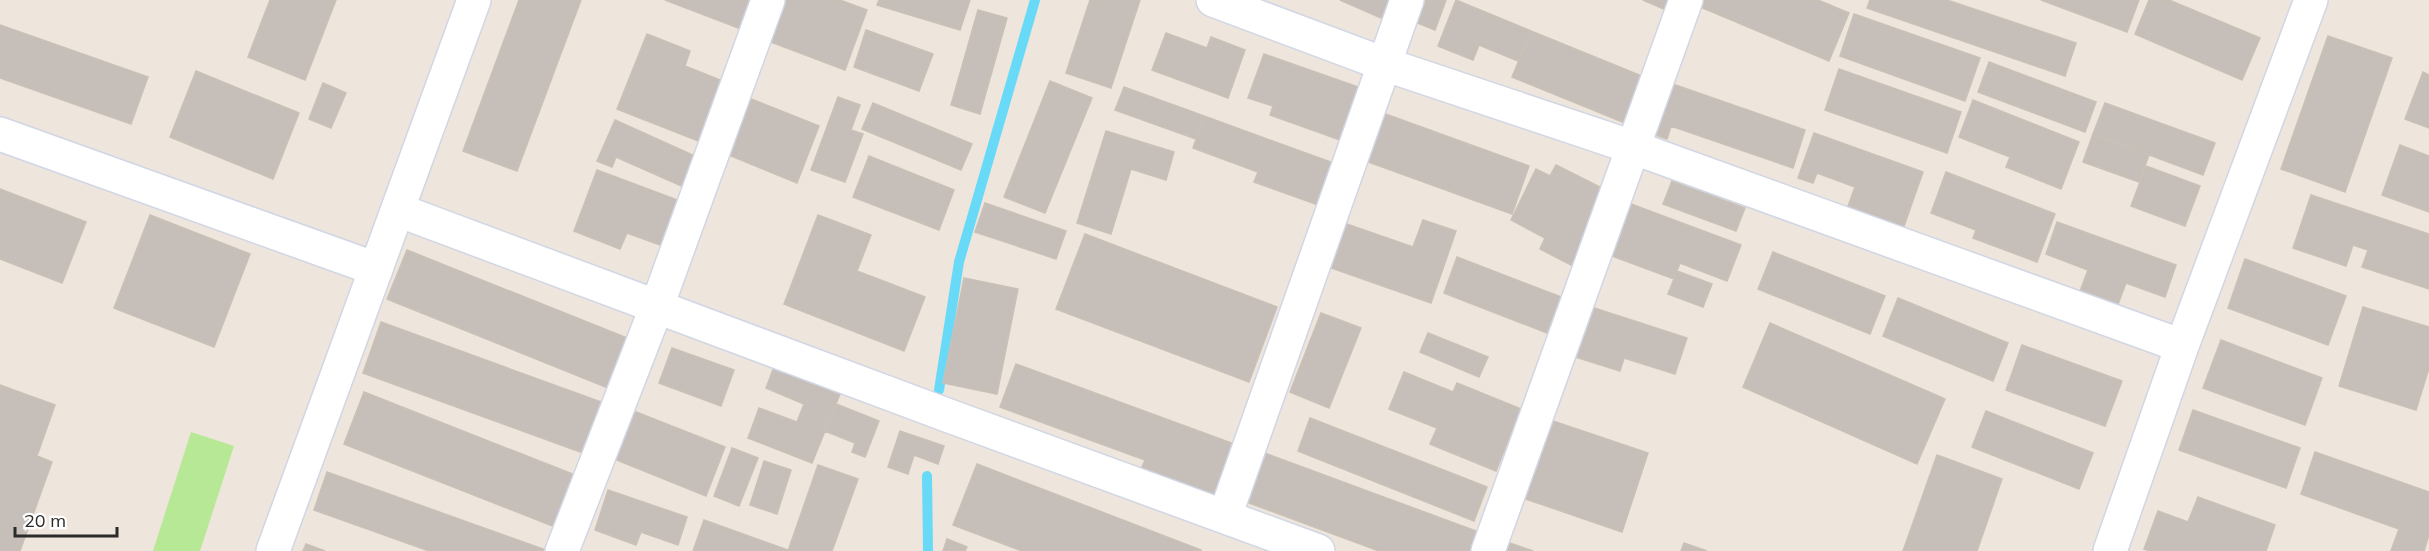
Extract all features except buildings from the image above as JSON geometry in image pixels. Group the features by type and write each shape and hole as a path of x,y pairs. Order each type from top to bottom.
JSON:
{"street":[{"path":"273,551 474,0"},
{"path":"562,551 657,306 768,0"},
{"path":"1213,0 1384,64 1632,147 2182,345"},
{"path":"1225,516 1407,0"},
{"path":"1488,551 1686,0"},
{"path":"2110,551 2182,345 2311,0"},
{"path":"0,134 376,269"},
{"path":"398,210 1318,551"}],"green space":[{"path":"191,432 234,446 200,551 153,551"}],"waterway":[{"path":"939,390 959,262 1035,0"},
{"path":"927,476 928,551"}]}
